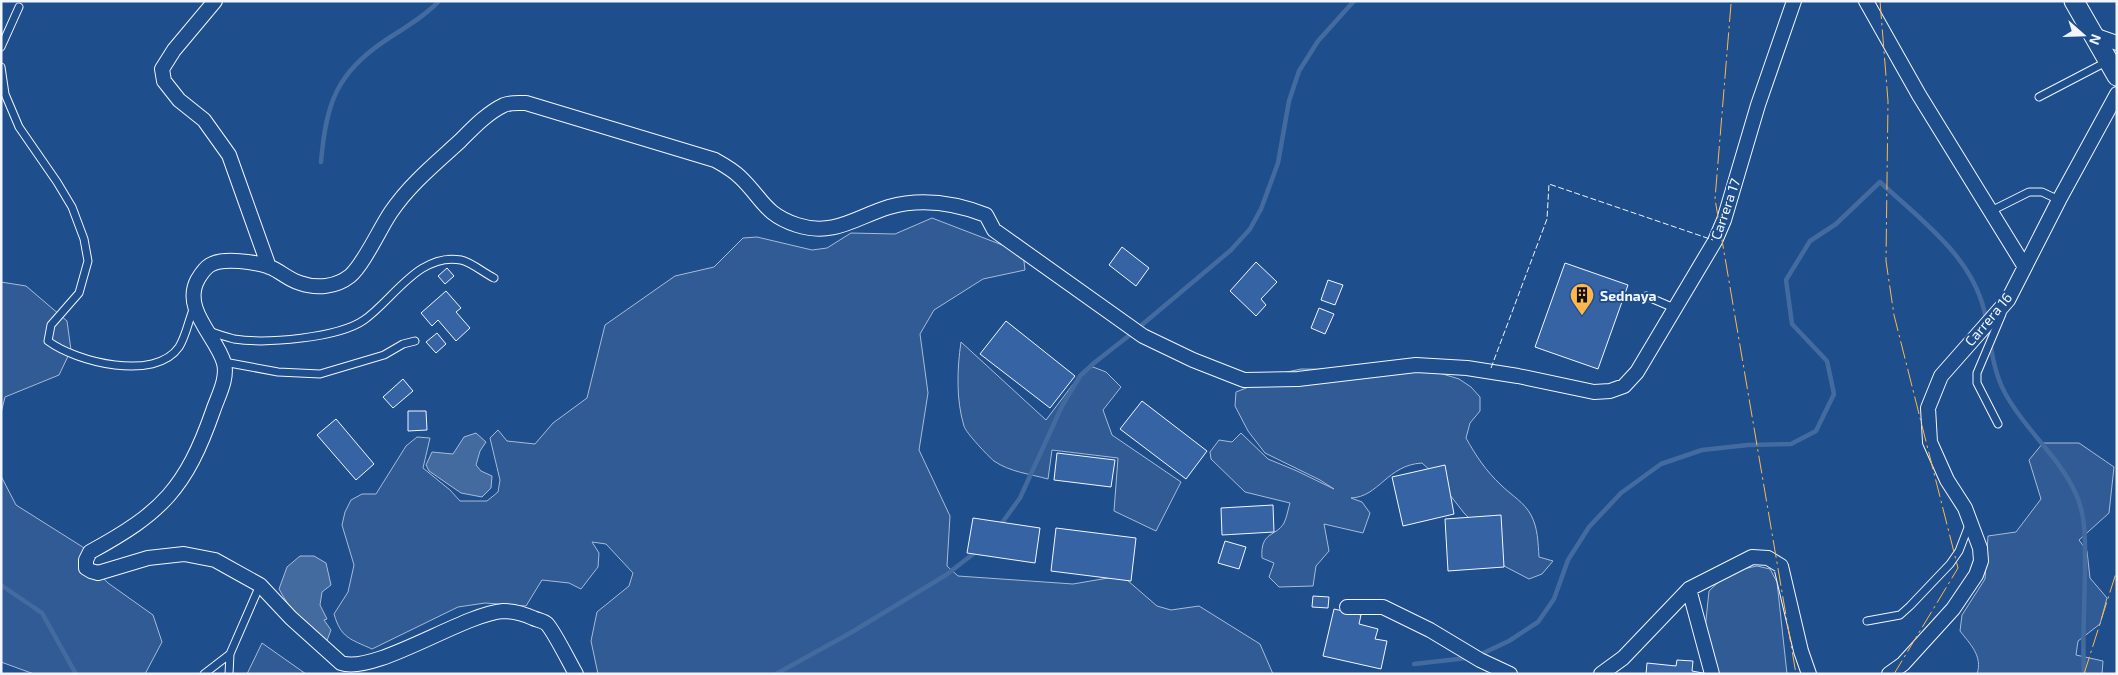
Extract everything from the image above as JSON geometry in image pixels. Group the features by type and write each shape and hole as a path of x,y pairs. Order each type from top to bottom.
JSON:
{"main road":[{"path":"2074,1 2112,69"}],"street":[{"path":"215,1 174,50 162,69 164,82 179,100 204,120 228,155 269,267"},
{"name":"Carrera 17","path":"269,267 301,284 332,286 342,283 354,273 391,212 412,184 492,112 512,103 526,103 715,160 742,178 770,211 779,218 810,228 834,229 890,207 927,202 966,207 986,215 994,230 1142,336 1193,360 1244,380 1298,379 1416,365 1467,368 1518,376 1594,392 1610,391 1624,386 1636,372 1715,241 1724,220 1758,105 1794,1"},
{"path":"1866,1 1919,95 2025,267"},
{"path":"2094,35 2117,43"},
{"name":"Carrera 16","path":"1890,674 1903,664 1953,609 1976,575 1981,560 1980,548 1965,508 1947,480 1930,442 1928,408 1941,376 2008,300 2059,200 2117,94"},
{"path":"269,267 236,260 211,265 198,280 195,287 195,304 206,330 224,362 226,375 204,438 189,469 158,509 128,532 90,552 86,560 86,568 91,572 98,573 148,558 184,554 215,560 260,585 291,618 341,663 349,667 378,661 469,622 502,611 522,613 546,623 576,674"},
{"path":"1601,674 1622,658 1689,589 1752,557 1768,558 1781,566 1801,651 1809,674"},
{"path":"1689,589 1712,674"},
{"path":"1347,607 1384,607 1430,630 1480,660 1510,674"}],"lane":[{"path":"1,47 19,7"},
{"path":"1,67 6,94 19,127 58,182 72,206 84,239 88,261 78,293 51,325 48,341 64,351 93,361 113,365 144,366 167,358 179,347 195,304"},
{"path":"2040,97 2112,69"},
{"path":"1990,211 2029,192 2042,192 2059,200"},
{"path":"206,330 234,339 266,341 291,340 342,330 363,321 405,282 426,266 444,260 461,260 494,278"},
{"path":"1646,296 1674,308"},
{"path":"1998,424 1976,383 1977,373 2008,300"},
{"path":"224,362 278,372 320,374 384,355 403,344 415,342"},
{"path":"1867,621 1900,615 1922,595 1950,564 1965,538 1970,523"},
{"path":"229,674 230,654 260,585"},
{"path":"204,674 230,654"}],"shaded area":[{"path":"932,218 1023,253 1025,270 983,279 934,310 920,334 928,393 919,450 950,516 947,566 958,576 1073,584 1114,577 1127,580 1157,606 1171,610 1199,606 1260,644 1273,674 598,674 591,641 597,612 629,586 633,573 606,544 592,542 599,553 598,567 581,589 569,583 542,580 526,606 485,603 458,607 372,649 352,640 343,633 334,614 348,592 354,565 342,525 345,512 351,500 362,494 376,494 406,446 417,437 430,438 423,468 450,490 460,501 487,501 498,492 500,480 490,438 498,430 507,441 535,444 553,423 587,398 605,325 675,276 714,267 743,238 757,237 812,250 827,248 851,233 895,234"},
{"path":"1,282 26,286 67,321 71,350 59,375 5,397 1,413"},
{"path":"961,342 1046,420 1083,371 1093,367 1106,372 1121,387 1103,410 1112,435 1181,482 1156,531 1114,511 1118,458 1052,450 1048,479 1013,470 994,461 969,434 961,416 958,384"},
{"path":"1301,369 1433,371 1459,379 1471,387 1480,397 1480,411 1470,423 1466,438 1491,474 1528,510 1536,530 1539,557 1553,561 1542,574 1529,579 1504,566 1492,542 1464,513 1432,472 1422,463 1400,469 1369,492 1351,498 1362,502 1370,513 1363,533 1324,524 1329,551 1316,566 1313,586 1279,587 1269,577 1274,563 1262,558 1262,549 1266,539 1284,523 1290,503 1245,492 1211,459 1210,452 1219,440 1232,442 1241,433 1268,459 1334,489 1320,480 1265,453 1248,431 1235,406 1236,392 1287,372"},
{"path":"476,433 486,442 480,451 476,465 481,471 492,476 491,488 482,497 461,493 429,471 426,465 432,452 453,454 464,437"},
{"path":"2043,443 2079,443 2114,467 2109,513 2079,540 2087,551 2090,578 2107,598 2100,624 2078,641 2076,655 2103,661 2102,674 1977,674 1977,656 1960,631 1962,615 1985,579 1988,536 2016,532 2041,499 2029,460"},
{"path":"1,476 16,505 89,551 86,560 108,583 153,615 162,642 145,674 34,674 1,662"},
{"path":"300,556 314,556 326,563 331,585 322,592 320,605 327,619 324,620 331,630 326,643 300,619 279,589 287,567"},
{"path":"1757,566 1770,569 1777,582 1787,674 1714,674 1703,649 1709,591 1729,572"},
{"path":"262,643 306,674 247,674"}],"building":[{"path":"1122,247 1149,268 1136,286 1109,265"},
{"path":"1256,262 1277,282 1261,299 1266,305 1256,316 1230,291"},
{"name":"Sednaya","path":"1565,263 1628,285 1598,369 1535,347"},
{"path":"447,268 454,276 445,284 438,276"},
{"path":"1328,280 1343,285 1335,305 1321,300"},
{"path":"446,291 461,308 456,312 470,328 456,341 438,320 432,326 421,313"},
{"path":"1319,308 1334,314 1325,334 1311,328"},
{"path":"1006,321 1075,376 1050,408 980,354"},
{"path":"437,333 446,344 436,353 426,342"},
{"path":"403,379 413,391 393,408 383,397"},
{"path":"1142,401 1207,451 1186,479 1120,429"},
{"path":"408,411 426,411 427,430 408,431"},
{"path":"336,419 374,464 356,480 317,435"},
{"path":"1057,453 1115,460 1111,487 1054,480"},
{"path":"1445,465 1454,514 1403,526 1392,477"},
{"path":"1273,505 1274,532 1222,535 1221,508"},
{"path":"1501,515 1504,567 1448,571 1445,519"},
{"path":"973,518 1040,528 1035,563 967,553"},
{"path":"1056,528 1136,538 1131,581 1051,571"},
{"path":"1225,541 1246,547 1239,569 1218,563"},
{"path":"1313,596 1329,597 1328,608 1312,607"},
{"path":"1334,609 1361,615 1359,624 1378,629 1375,639 1387,641 1381,669 1323,656"},
{"path":"1677,660 1693,661 1692,671 1708,674 1646,674 1647,663 1676,666"}],"waterway":[{"path":"321,162 326,123 337,92 345,78 369,52 420,17 439,1"},
{"path":"999,527 1020,498 1062,406 1080,376 1231,250 1250,229 1261,209 1278,163 1289,101 1299,71 1318,41 1354,1"},
{"path":"1477,656 1509,641 1538,622 1554,599 1568,560 1589,527 1621,493 1661,464 1702,450 1748,445 1791,444 1816,431 1834,394 1827,361 1792,324 1786,280 1810,241 1836,224 1880,182 1929,227 1959,260 1971,278 1980,297 1986,319"},
{"path":"1988,327 1996,369 2005,393 2060,466 2079,500 2085,545 2084,674"},
{"path":"776,674 852,632 946,575 977,551"},
{"path":"1,585 42,613 76,674"},
{"path":"1414,664 1467,658"}],"fence":[{"path":"1491,368 1547,219 1549,184 1713,240"}],"power":[{"path":"1880,1 1888,101 1886,261 1894,315 1958,568 1894,674"},
{"path":"1731,4 1715,199 1796,674"},
{"path":"2084,674 2117,570"}],"place":[{"name":"Sednaya","path":"1582,316"}]}
